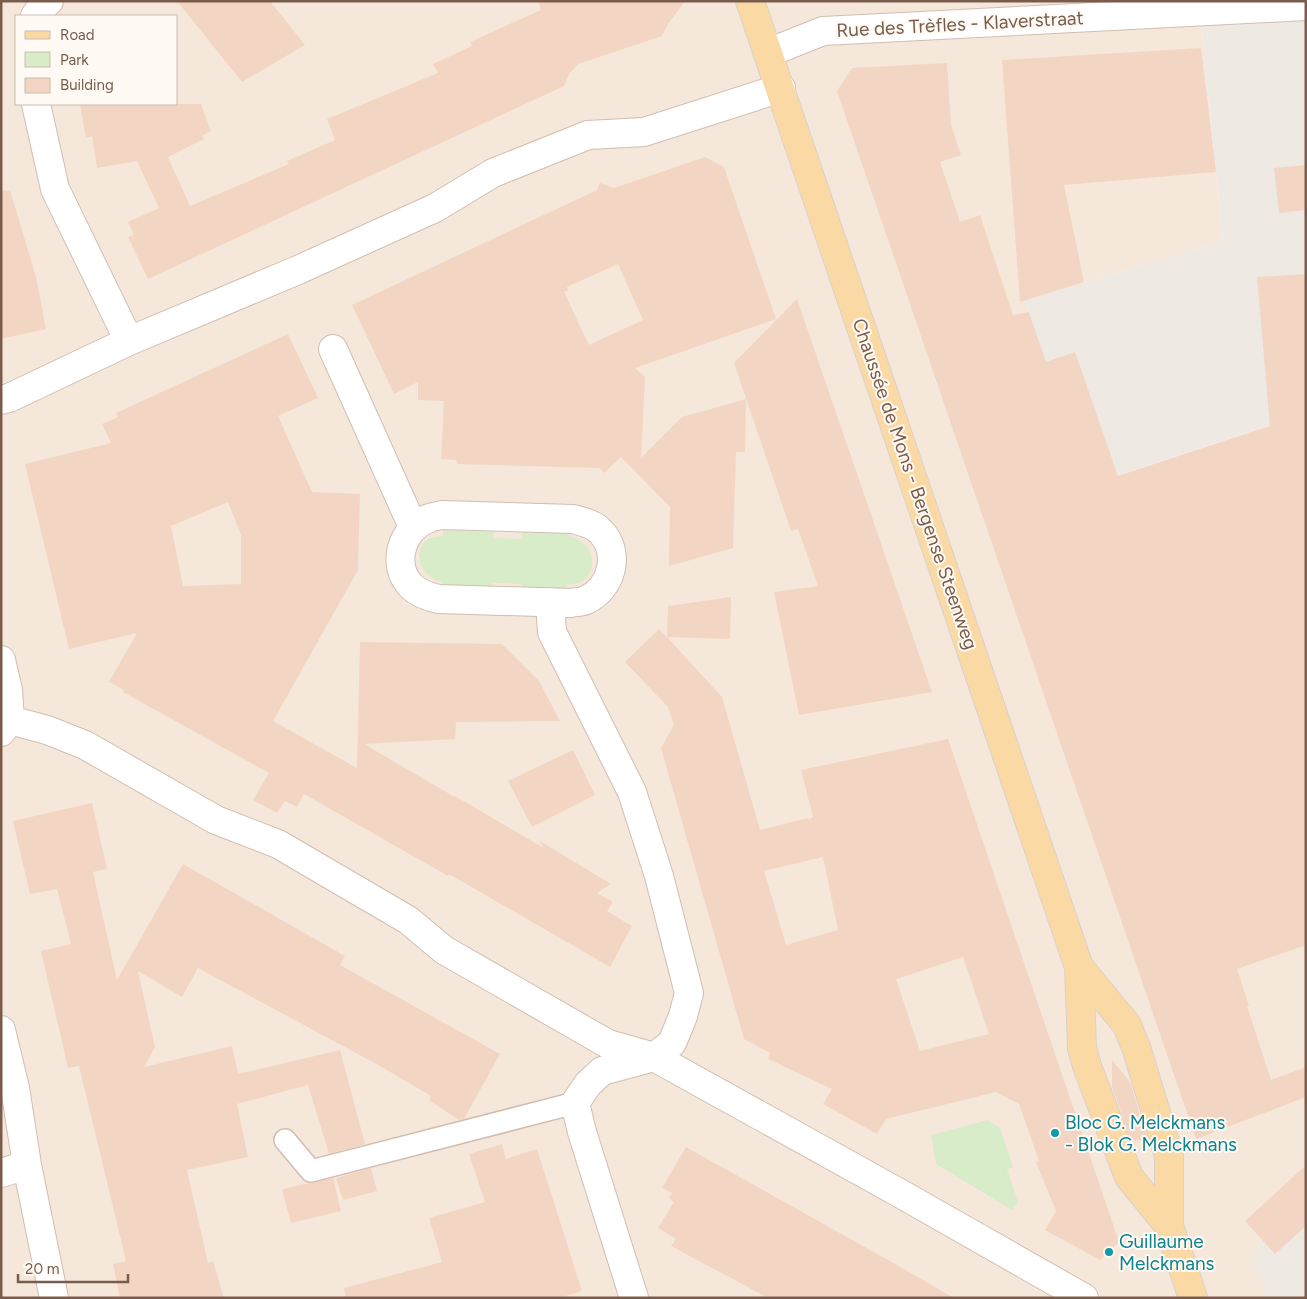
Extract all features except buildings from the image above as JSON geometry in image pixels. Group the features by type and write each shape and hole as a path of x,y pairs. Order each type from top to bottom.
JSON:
{"main road":[{"name":"Chaussée de Mons - Bergense Steenweg","path":"750,1 1079,967 1082,1048 1087,1066 1129,1177 1169,1226"},
{"name":"Chaussée de Mons - Bergense Steenweg","path":"1079,967 1127,1024 1137,1050 1169,1156 1169,1226 1193,1298"}],"street":[{"path":"36,15 50,1"},
{"name":"Rue des Trèfles - Klaverstraat","path":"768,53 823,32 1306,6"},
{"path":"1,400 129,341 298,270 434,208 493,173 588,135 644,132 781,88"},
{"path":"36,105 55,189 129,341"},
{"path":"334,349 413,527"},
{"path":"442,515 588,522 601,532 610,546 612,562 609,578 599,591 585,600 571,603 439,599 425,596 411,586 403,572 400,556 404,540 413,527 427,518 442,515"},
{"path":"550,602 552,632 632,792 659,876 688,993 683,1016 672,1043 654,1057 602,1071 588,1084 575,1103 582,1132 634,1298"},
{"path":"1,660 8,690 6,726 47,730 85,745 216,820 278,844 408,920 444,950 608,1044 654,1057 1084,1298"},
{"path":"1,1030 15,1088 27,1165 54,1298"},
{"path":"1,1173 27,1165"}],"lane":[{"path":"285,1140 311,1171 575,1103"}],"shaded area":[{"path":"1,1 1199,1 1223,241 1052,292 1021,290 1038,339 934,376 942,398 1017,373 1101,481 1302,414 1306,924 1306,1298 1,1298"},
{"path":"1199,1 1306,1 1306,463 1302,414 1101,481 1017,373 942,398 934,376 1038,339 1021,289 1052,292 1223,241"},
{"path":"1306,1226 1306,1298 1267,1298 1253,1260 1262,1239"}],"green space":[{"path":"443,530 493,532 493,538 522,539 522,532 569,534 570,537 578,539 589,550 592,565 586,578 579,583 567,585 567,588 521,588 521,584 492,583 492,587 442,585 442,581 434,579 423,568 419,555 424,542 431,538 443,536"},
{"path":"988,1120 1000,1128 1013,1167 1007,1169 1018,1202 1012,1210 936,1164 931,1135"}],"place":[{"name":"Bloc G. Melckmans - Blok G. Melckmans","path":"1055,1133"},
{"name":"Guillaume Melckmans","path":"1109,1252"}]}
